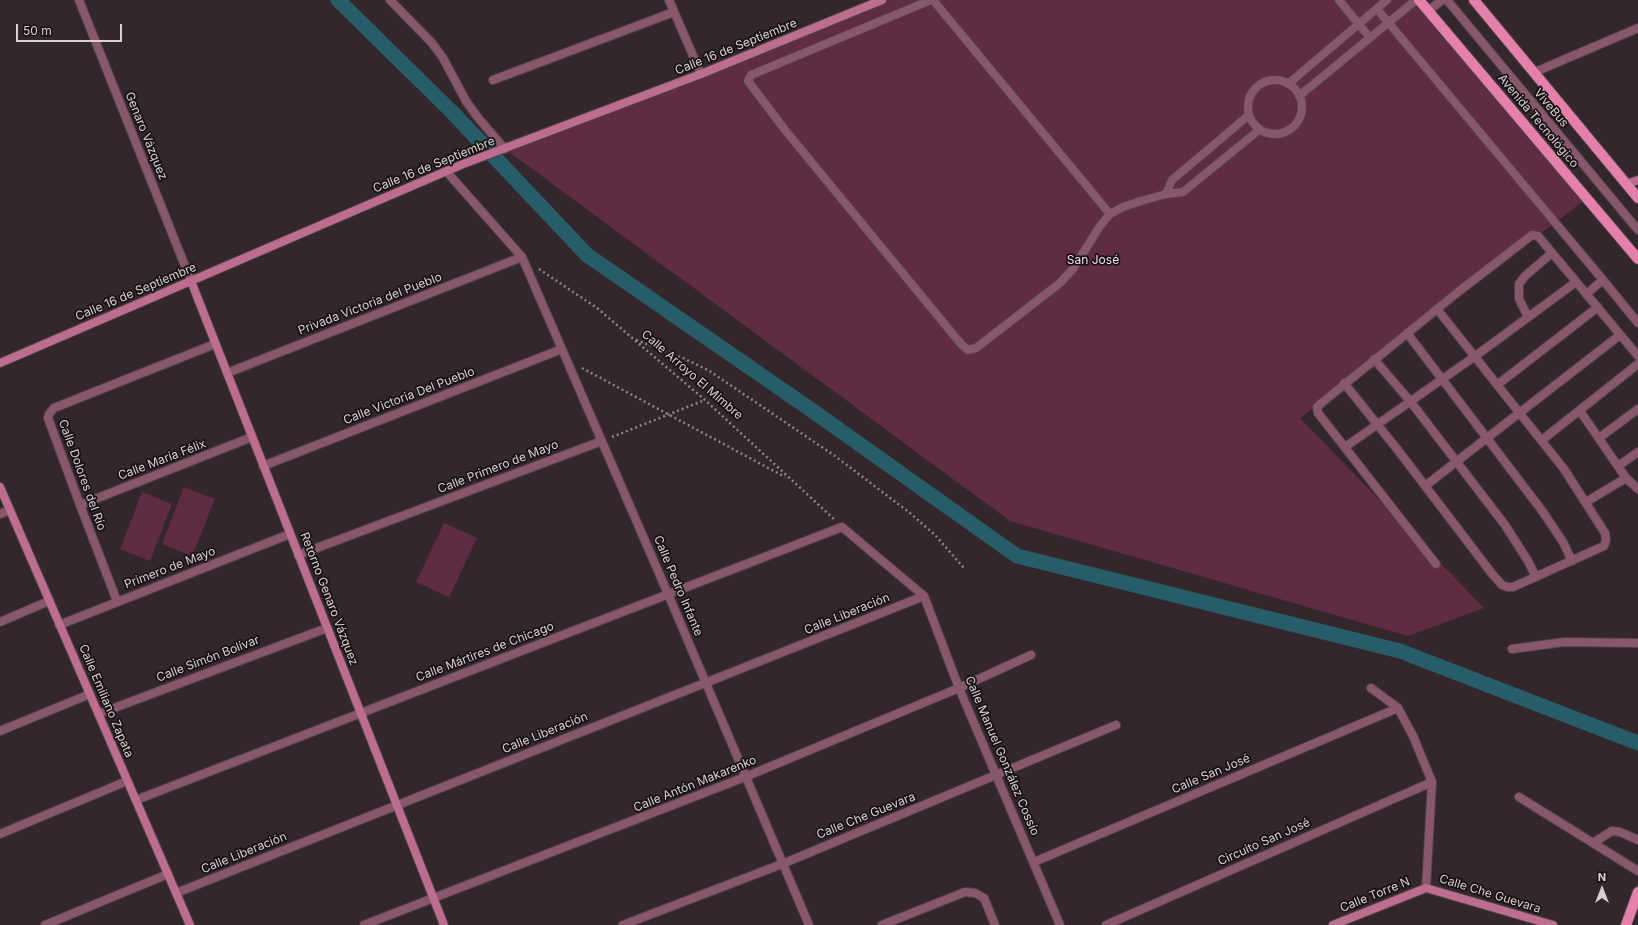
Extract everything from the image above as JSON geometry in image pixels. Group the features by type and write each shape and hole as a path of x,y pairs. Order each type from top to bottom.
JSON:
{"main road":[{"name":"Avenida Tecnológico","path":"1418,0 1638,259"},
{"path":"1474,0 1638,198"},
{"path":"1626,925 1638,892"}],"street":[{"name":"Genaro Vázquez","path":"79,0 190,281"},
{"path":"390,0 432,43 443,58 466,101 479,119 505,149"},
{"path":"669,0 702,74"},
{"name":"Calle 16 de Septiembre","path":"0,363 463,164 702,74 882,0"},
{"path":"1110,214 932,0 751,75 748,79 748,83 961,344 968,350 976,348 1060,283 1073,269 1100,226 1110,214 1123,207 1166,194 1183,192 1260,130"},
{"path":"1339,0 1370,38"},
{"path":"1288,84 1388,0"},
{"path":"1300,96 1389,22 1418,0"},
{"path":"1428,11 1442,0"},
{"name":"ViveBus","path":"1447,0 1638,230"},
{"path":"1378,9 1638,323"},
{"path":"493,80 674,12"},
{"path":"1535,72 1638,28"},
{"path":"1278,80 1288,84 1300,96 1302,107 1300,118 1293,128 1282,134 1270,134 1260,130 1249,116 1248,105 1251,95 1258,86 1267,81 1278,80"},
{"path":"1166,194 1172,180 1249,116"},
{"path":"446,171 522,257"},
{"path":"1626,184 1638,180"},
{"path":"1436,564 1318,413 1317,409 1319,405 1374,359 1532,235 1538,236 1638,356"},
{"path":"1528,317 1519,299 1518,284 1552,253"},
{"name":"Calle Pedro Infante","path":"522,257 668,594 808,925"},
{"name":"Privada Victoria del Pueblo","path":"227,373 522,257"},
{"path":"1586,294 1603,280"},
{"name":"Retorno Genaro Vázquez","path":"190,281 444,925"},
{"path":"1345,447 1474,357 1576,282"},
{"path":"1497,385 1598,307"},
{"path":"1344,383 1378,424 1502,585 1513,587 1600,548 1606,543 1606,532 1586,502 1542,440 1437,309"},
{"path":"1407,333 1543,512 1563,542 1572,561"},
{"path":"1425,486 1520,414 1620,335"},
{"name":"Calle Dolores del Río","path":"117,601 48,418 51,410 215,344"},
{"name":"Calle Victoria Del Pueblo","path":"263,466 562,349"},
{"path":"1374,359 1410,401 1505,525 1528,561 1536,577"},
{"path":"1542,440 1638,364"},
{"path":"1599,438 1638,409"},
{"path":"1580,411 1626,478 1638,489"},
{"name":"Calle María Félix","path":"80,505 252,438"},
{"name":"Calle Primero de Mayo","path":"298,555 602,441"},
{"path":"1618,466 1638,452"},
{"path":"1586,502 1626,478"},
{"name":"Calle Emiliano Zapata","path":"0,487 190,925"},
{"path":"0,514 10,510"},
{"path":"842,527 924,596"},
{"name":"Calle Mártires de Chicago","path":"136,800 842,527"},
{"name":"Primero de Mayo","path":"59,624 290,534"},
{"name":"Calle Liberación","path":"176,893 924,596"},
{"name":"Calle Manuel González Cossío","path":"924,596 959,688 1060,925"},
{"path":"0,622 50,601"},
{"name":"Calle Simón Bolívar","path":"98,714 327,628"},
{"path":"1512,649 1564,642 1638,643"},
{"name":"Calle Antón Makarenko","path":"364,925 745,777 959,688 1031,655"},
{"name":"Calle Che Guevara","path":"1371,688 1398,708 1413,736 1432,782 1426,888 1546,924"},
{"path":"0,731 90,694"},
{"name":"Calle San José","path":"1034,862 1398,708"},
{"name":"Calle Che Guevara","path":"623,925 782,864 1116,725"},
{"path":"0,834 128,781"},
{"name":"Circuito San José","path":"1106,925 1432,782"},
{"path":"1519,797 1638,871"},
{"path":"1593,843 1612,831 1620,832 1638,840"},
{"path":"45,925 168,874"},
{"name":"Calle Torre N","path":"1333,925 1426,888"},
{"path":"882,925 961,893 970,892 984,898 995,925"}],"path":[{"name":"Calle Arroyo El Mimbre","path":"522,257 597,308 705,400 842,527"},
{"path":"634,340 683,358 708,370 835,456 910,513 935,535 964,568"},
{"path":"567,360 789,479"},
{"path":"602,441 705,400"}],"green space":[{"name":"San José","path":"870,0 1419,0 1587,198 1300,418 1484,608 1408,636 1010,521 505,149"},
{"path":"184,487 215,499 192,556 162,544"},
{"path":"142,492 172,504 150,561 120,549"},
{"path":"444,523 477,538 449,597 416,582"}],"waterway":[{"path":"338,0 452,112 587,255 810,409 1017,556 1400,651 1638,743"}]}
